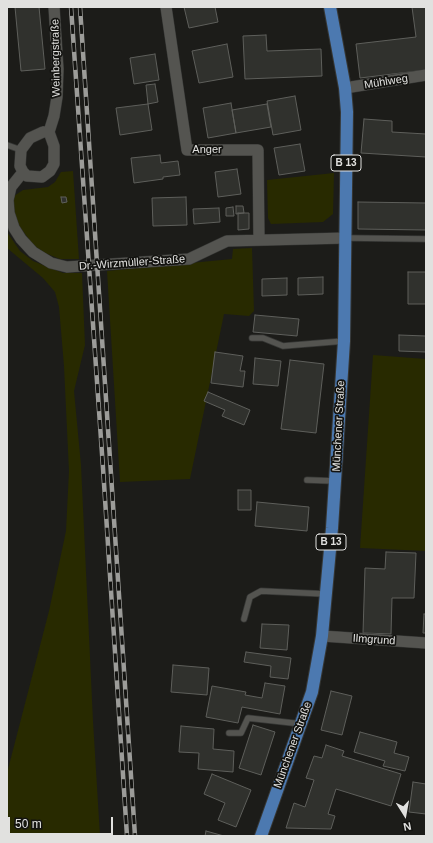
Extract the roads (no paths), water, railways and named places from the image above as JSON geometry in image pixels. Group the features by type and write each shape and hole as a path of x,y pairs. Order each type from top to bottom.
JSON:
{"main road":[{"name":"Münchener Straße","path":"260,836 302,724 312,692 322,636 326,594 344,341 347,112 345,88 330,7"}],"street":[{"name":"Weinbergstraße","path":"48,132 57,107 58,91 54,7"},
{"name":"Anger","path":"166,7 187,150 258,150 259,240"},
{"name":"Mühlweg","path":"345,88 426,75"},
{"path":"48,132 55,152 54,164 42,177 27,176 23,172 19,161 21,150 30,138 37,134 48,132"},
{"name":"Dr.-Wirzmüller-Straße","path":"23,172 11,187 8,206 11,220 26,246 51,263 74,268 196,258 227,240 346,238"},
{"name":"Ilmgrund","path":"322,636 426,644"}],"lane":[{"path":"7,145 21,150"},
{"path":"346,238 426,239"},
{"path":"252,338 263,338 283,346 344,341"},
{"path":"306,480 335,481"},
{"path":"244,619 250,597 261,591 326,594"},
{"path":"229,733 241,733 248,718 302,724"}],"railway":[{"path":"71,7 127,836"},
{"path":"80,7 135,836"}]}
